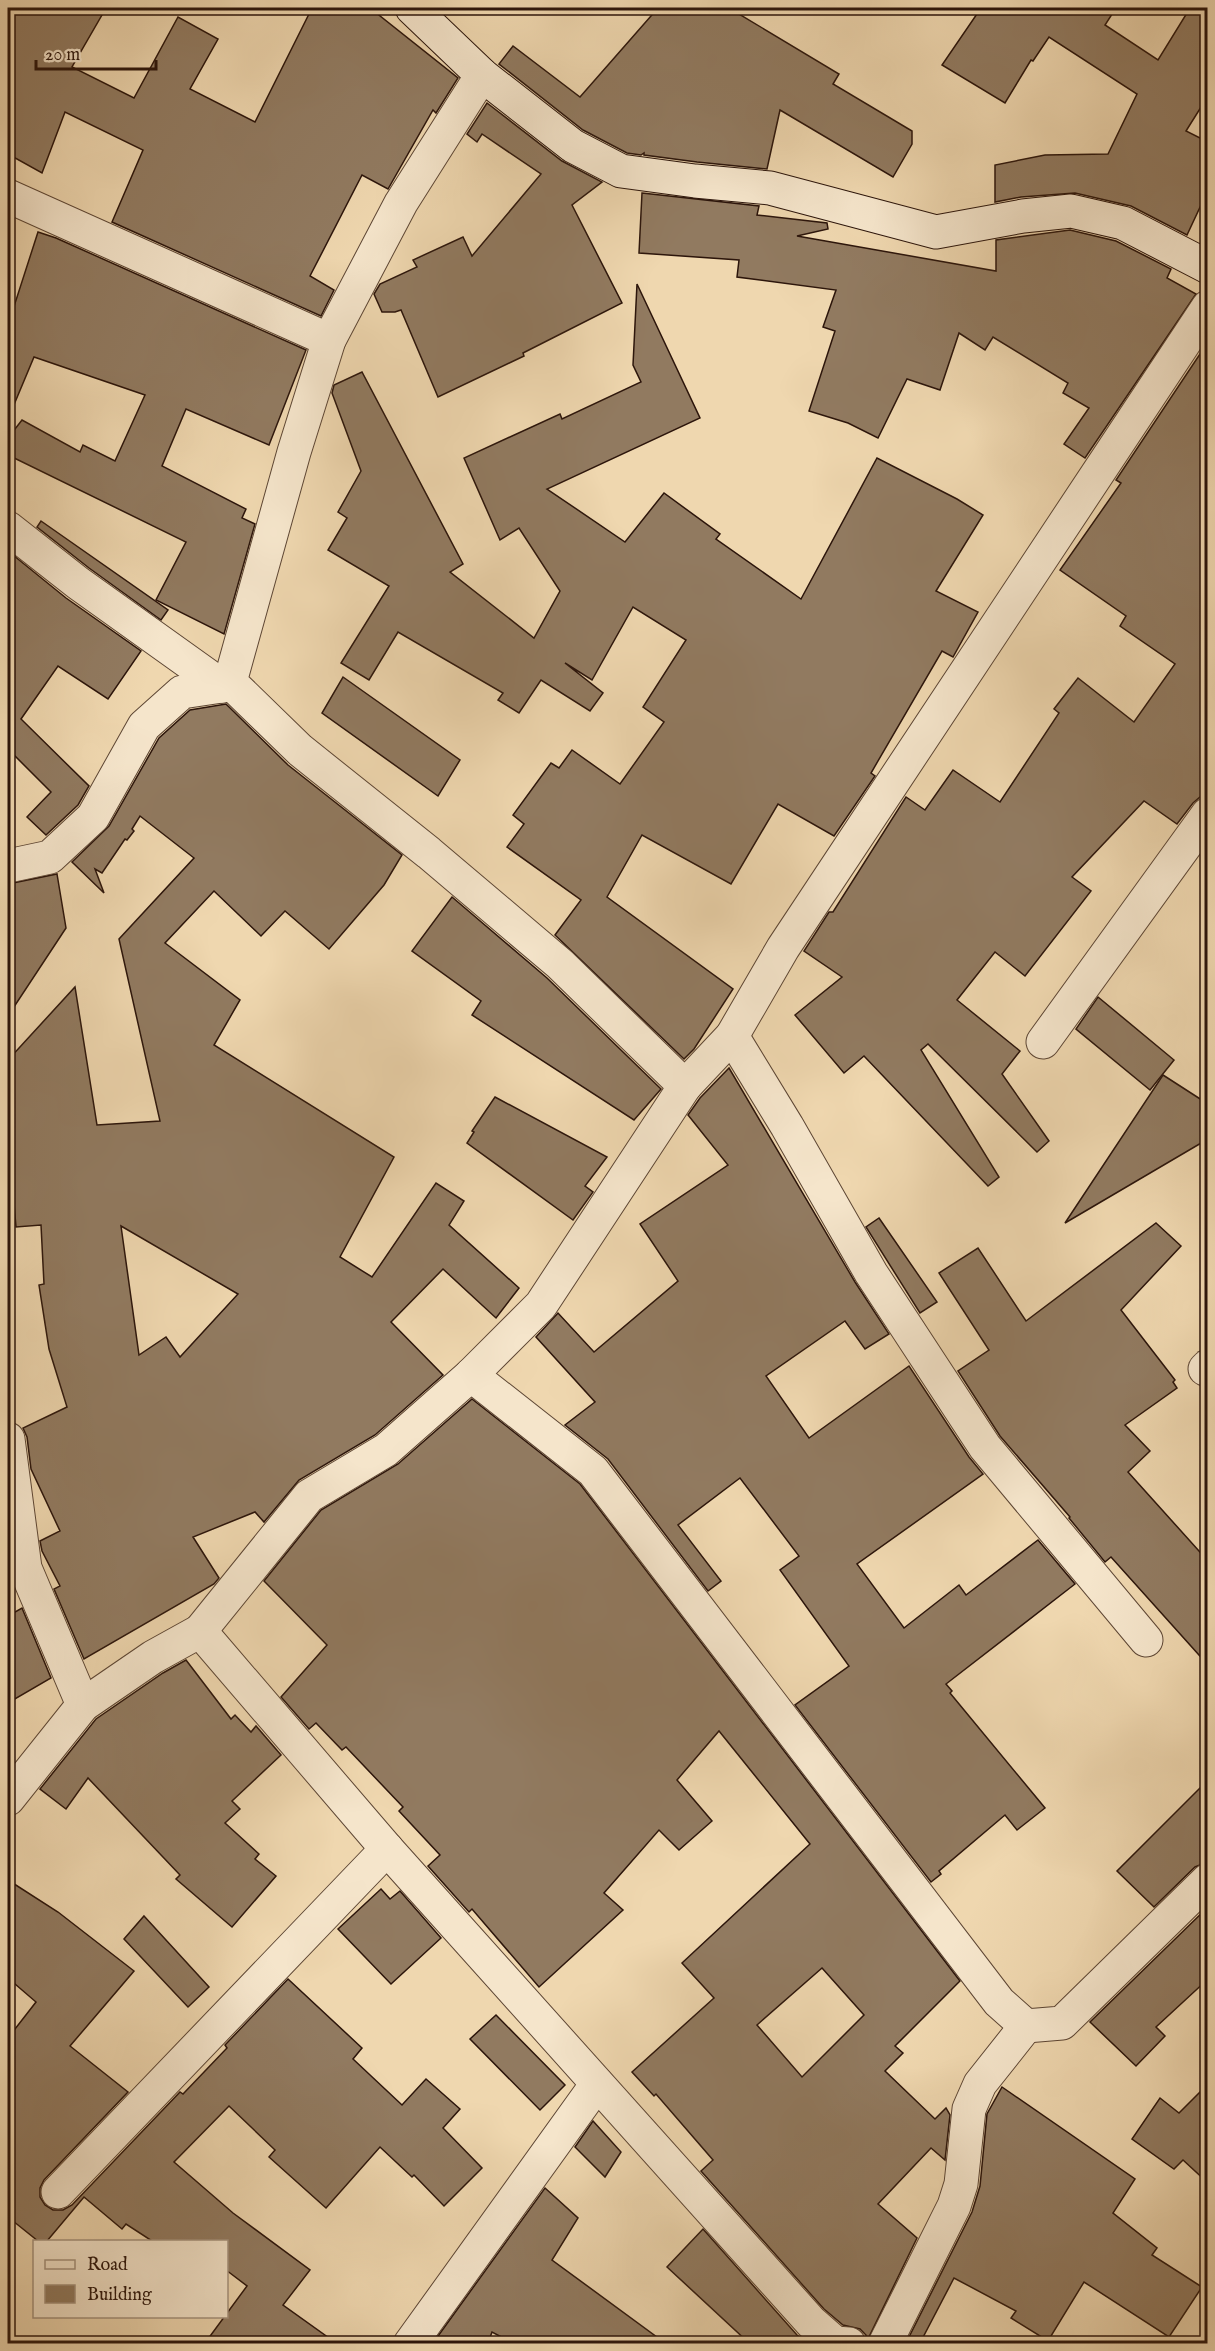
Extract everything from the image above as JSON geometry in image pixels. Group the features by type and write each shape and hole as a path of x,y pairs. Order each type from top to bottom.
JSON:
{"street":[{"path":"412,8 482,75 573,146 621,171 695,182 770,188 936,232 1023,216 1071,211 1123,223 1208,267"},
{"path":"226,684 329,340 401,203 482,75"},
{"path":"8,196 329,340"},
{"path":"8,1799 83,1705 153,1658 200,1631 309,1497 386,1450 471,1375 541,1305 685,1086 732,1036 789,939 1208,307"},
{"path":"8,528 78,584 226,684 300,750 429,853 560,964 685,1086"},
{"path":"8,866 50,857 93,817 144,726 182,692 226,684"},
{"path":"1042,1042 1208,814"},
{"path":"732,1036 787,1126 871,1273 985,1447 1146,1640"},
{"path":"471,1375 592,1471 999,2002 1026,2026 1062,2023 1208,1880"},
{"path":"8,1439 24,1568 83,1705"},
{"path":"200,1631 387,1849 597,2084 811,2322 840,2343"},
{"path":"58,2192 387,1849"},
{"path":"885,2343 954,2206 961,2184 969,2109 980,2084 1026,2026"},
{"path":"410,2343 597,2084"}],"building":[{"path":"8,8 106,8 72,67 134,98 178,17 218,39 190,89 255,122 312,8 370,8 458,78 436,113 433,110 388,189 362,175 310,276 334,290 321,316 112,222 143,150 65,112 42,173 8,154"},
{"path":"658,8 729,8 839,74 833,84 912,131 912,144 893,177 780,110 767,169 697,162 644,155 644,153 641,155 627,153 583,130 499,64 513,46 580,97"},
{"path":"981,8 1116,8 1105,25 1158,60 1190,8 1208,8 1208,96 1186,131 1208,142 1208,190 1187,235 1131,206 1075,193 1021,197 995,202 995,165 1045,155 1108,154 1137,94 1049,37 1033,61 1031,60 1005,103 942,65"},
{"path":"487,103 562,161 602,182 572,205 622,303 523,353 524,356 438,397 401,310 382,312 374,294 380,284 417,267 413,260 463,237 472,256 541,174 482,134 477,142 467,134"},
{"path":"642,193 759,206 757,215 827,223 828,229 797,236 996,271 996,240 1070,230 1116,241 1171,269 1167,278 1196,294 1085,458 1064,444 1089,408 1063,393 1068,383 993,337 985,350 959,333 940,390 907,379 878,438 848,423 809,411 835,331 823,327 836,290 737,277 739,260 639,253"},
{"path":"38,232 306,350 269,445 186,409 162,466 246,509 242,518 255,524 224,634 156,600 186,542 8,455 8,438 22,420 80,452 83,445 115,461 145,395 34,357 8,419 8,325"},
{"path":"637,284 700,418 547,489 625,542 664,493 720,534 716,539 801,599 877,458 983,515 936,591 978,612 953,657 942,651 871,773 875,776 834,836 778,804 731,884 642,835 607,897 733,989 694,1049 684,1059 555,935 581,900 507,847 524,824 513,815 551,763 559,768 572,750 620,784 664,722 643,707 686,640 633,607 592,680 565,663 603,693 590,711 541,680 519,713 498,700 503,693 398,632 369,680 341,663 389,586 328,550 347,518 338,512 361,471 332,393 334,385 362,372 463,564 450,572 534,638 560,591 519,528 500,540 464,458 560,414 562,419 641,382 633,365"},
{"path":"1208,342 1208,796 1200,797 1193,803 1177,824 1144,801 1072,877 1091,891 1025,976 995,952 957,1000 1020,1051 1002,1074 1049,1141 1037,1152 928,1044 921,1050 999,1177 988,1186 864,1056 844,1073 795,1015 842,977 804,951 829,912 833,912 906,797 925,810 953,770 1000,802 1059,713 1054,709 1078,678 1134,722 1175,664 1120,626 1126,616 1060,570 1121,483 1116,480"},
{"path":"41,521 168,610 161,620 37,527"},
{"path":"8,551 66,598 141,651 108,699 58,666 21,719 89,786 78,805 46,835 27,817 51,792 8,749"},
{"path":"343,677 460,760 438,796 322,713"},
{"path":"226,704 288,765 402,855 384,885 329,949 285,911 261,936 214,891 165,943 240,1000 214,1045 394,1157 340,1257 372,1277 436,1183 464,1201 449,1225 519,1288 496,1318 443,1269 391,1322 443,1375 375,1435 299,1480 264,1522 255,1512 193,1537 219,1578 214,1584 84,1659 54,1589 60,1586 42,1551 40,1541 60,1531 31,1469 27,1437 23,1428 67,1407 49,1349 39,1285 44,1284 41,1225 16,1227 8,1135 8,1060 75,987 97,1125 160,1121 119,939 194,858 140,816 132,829 134,831 127,840 125,839 102,873 95,869 104,893 72,862 109,826 159,738 190,710","holes":["121,1226 238,1294 180,1357 166,1337 139,1355"]},
{"path":"57,874 66,928 8,1016 8,884"},
{"path":"452,897 547,978 661,1089 634,1120 472,1015 481,1001 412,951"},
{"path":"1098,997 1174,1060 1150,1090 1076,1029"},
{"path":"729,1068 855,1282 889,1334 865,1349 845,1321 766,1376 809,1438 909,1366 969,1457 983,1474 857,1564 904,1628 959,1585 966,1595 1038,1540 1075,1584 946,1684 952,1691 950,1693 1045,1808 1017,1830 1005,1815 939,1871 941,1874 931,1882 795,1705 849,1666 780,1570 799,1556 740,1478 678,1525 721,1581 708,1591 608,1459 565,1425 595,1402 536,1337 558,1313 594,1352 678,1281 640,1224 728,1165 688,1115 700,1098"},
{"path":"1163,1075 1208,1104 1208,1139 1065,1223"},
{"path":"495,1097 607,1157 585,1186 593,1192 573,1220 467,1143 474,1132 472,1131"},
{"path":"879,1218 937,1302 920,1313 866,1227"},
{"path":"1156,1223 1181,1246 1121,1310 1175,1380 1173,1382 1177,1388 1125,1425 1150,1451 1128,1472 1208,1561 1208,1665 1111,1557 1105,1562 1070,1517 1000,1436 958,1371 989,1350 939,1273 978,1248 1026,1321"},
{"path":"472,1399 580,1484 960,1981 895,2046 903,2053 885,2071 935,2119 946,2108 950,2115 945,2160 931,2148 878,2204 917,2238 867,2341 866,2335 860,2329 843,2325 824,2309 701,2171 713,2160 656,2094 654,2096 632,2072 714,1998 682,1963 810,1844 719,1731 677,1780 712,1821 679,1850 659,1830 604,1893 623,1910 539,1987 472,1909 469,1912 428,1866 440,1855 399,1811 403,1807 346,1747 342,1750 316,1723 309,1729 281,1697 327,1645 264,1581 321,1510 398,1464","holes":["822,1968 864,2015 802,2077 757,2025"]},
{"path":"22,1608 51,1678 8,1703 8,1616"},
{"path":"186,1660 231,1719 235,1715 251,1732 256,1726 281,1755 232,1801 240,1809 225,1823 259,1854 255,1859 276,1876 232,1927 176,1879 180,1875 88,1778 66,1809 40,1789 96,1719"},
{"path":"1208,1780 1208,1862 1195,1867 1154,1907 1117,1871"},
{"path":"8,1880 58,1912 134,1971 70,2046 128,2092 44,2180 40,2188 40,2197 45,2205 53,2210 63,2210 72,2205 180,2092 183,2094 227,2048 225,2045 288,1979 362,2048 353,2059 402,2105 426,2079 460,2109 443,2128 482,2168 444,2206 414,2175 412,2177 380,2147 326,2208 269,2157 275,2150 229,2106 174,2162 233,2213 310,2270 283,2305 336,2343 205,2343 223,2318 228,2318 228,2312 247,2286 228,2272 228,2240 150,2240 126,2224 122,2229 84,2197 48,2240 37,2240 8,2217 8,2038 36,2002 8,1978"},
{"path":"381,1889 390,1899 400,1891 441,1938 391,1984 338,1929"},
{"path":"1208,1907 1208,1979 1156,2027 1165,2036 1136,2066 1090,2022"},
{"path":"144,1916 209,1987 188,2007 124,1939"},
{"path":"496,2015 565,2085 540,2110 470,2039"},
{"path":"1208,2084 1208,2183 1183,2160 1174,2169 1132,2139 1160,2098 1179,2113"},
{"path":"1002,2087 1135,2179 1113,2213 1157,2248 1152,2255 1202,2287 1169,2337 1084,2282 1048,2341 1011,2318 1016,2311 954,2278 920,2343 906,2343 972,2212 980,2186 987,2114"},
{"path":"593,2121 621,2152 605,2177 575,2147"},
{"path":"545,2188 578,2218 552,2260 665,2343 513,2343 492,2332 488,2343 433,2343"},
{"path":"703,2229 797,2335 807,2343 749,2343 667,2267"}]}
